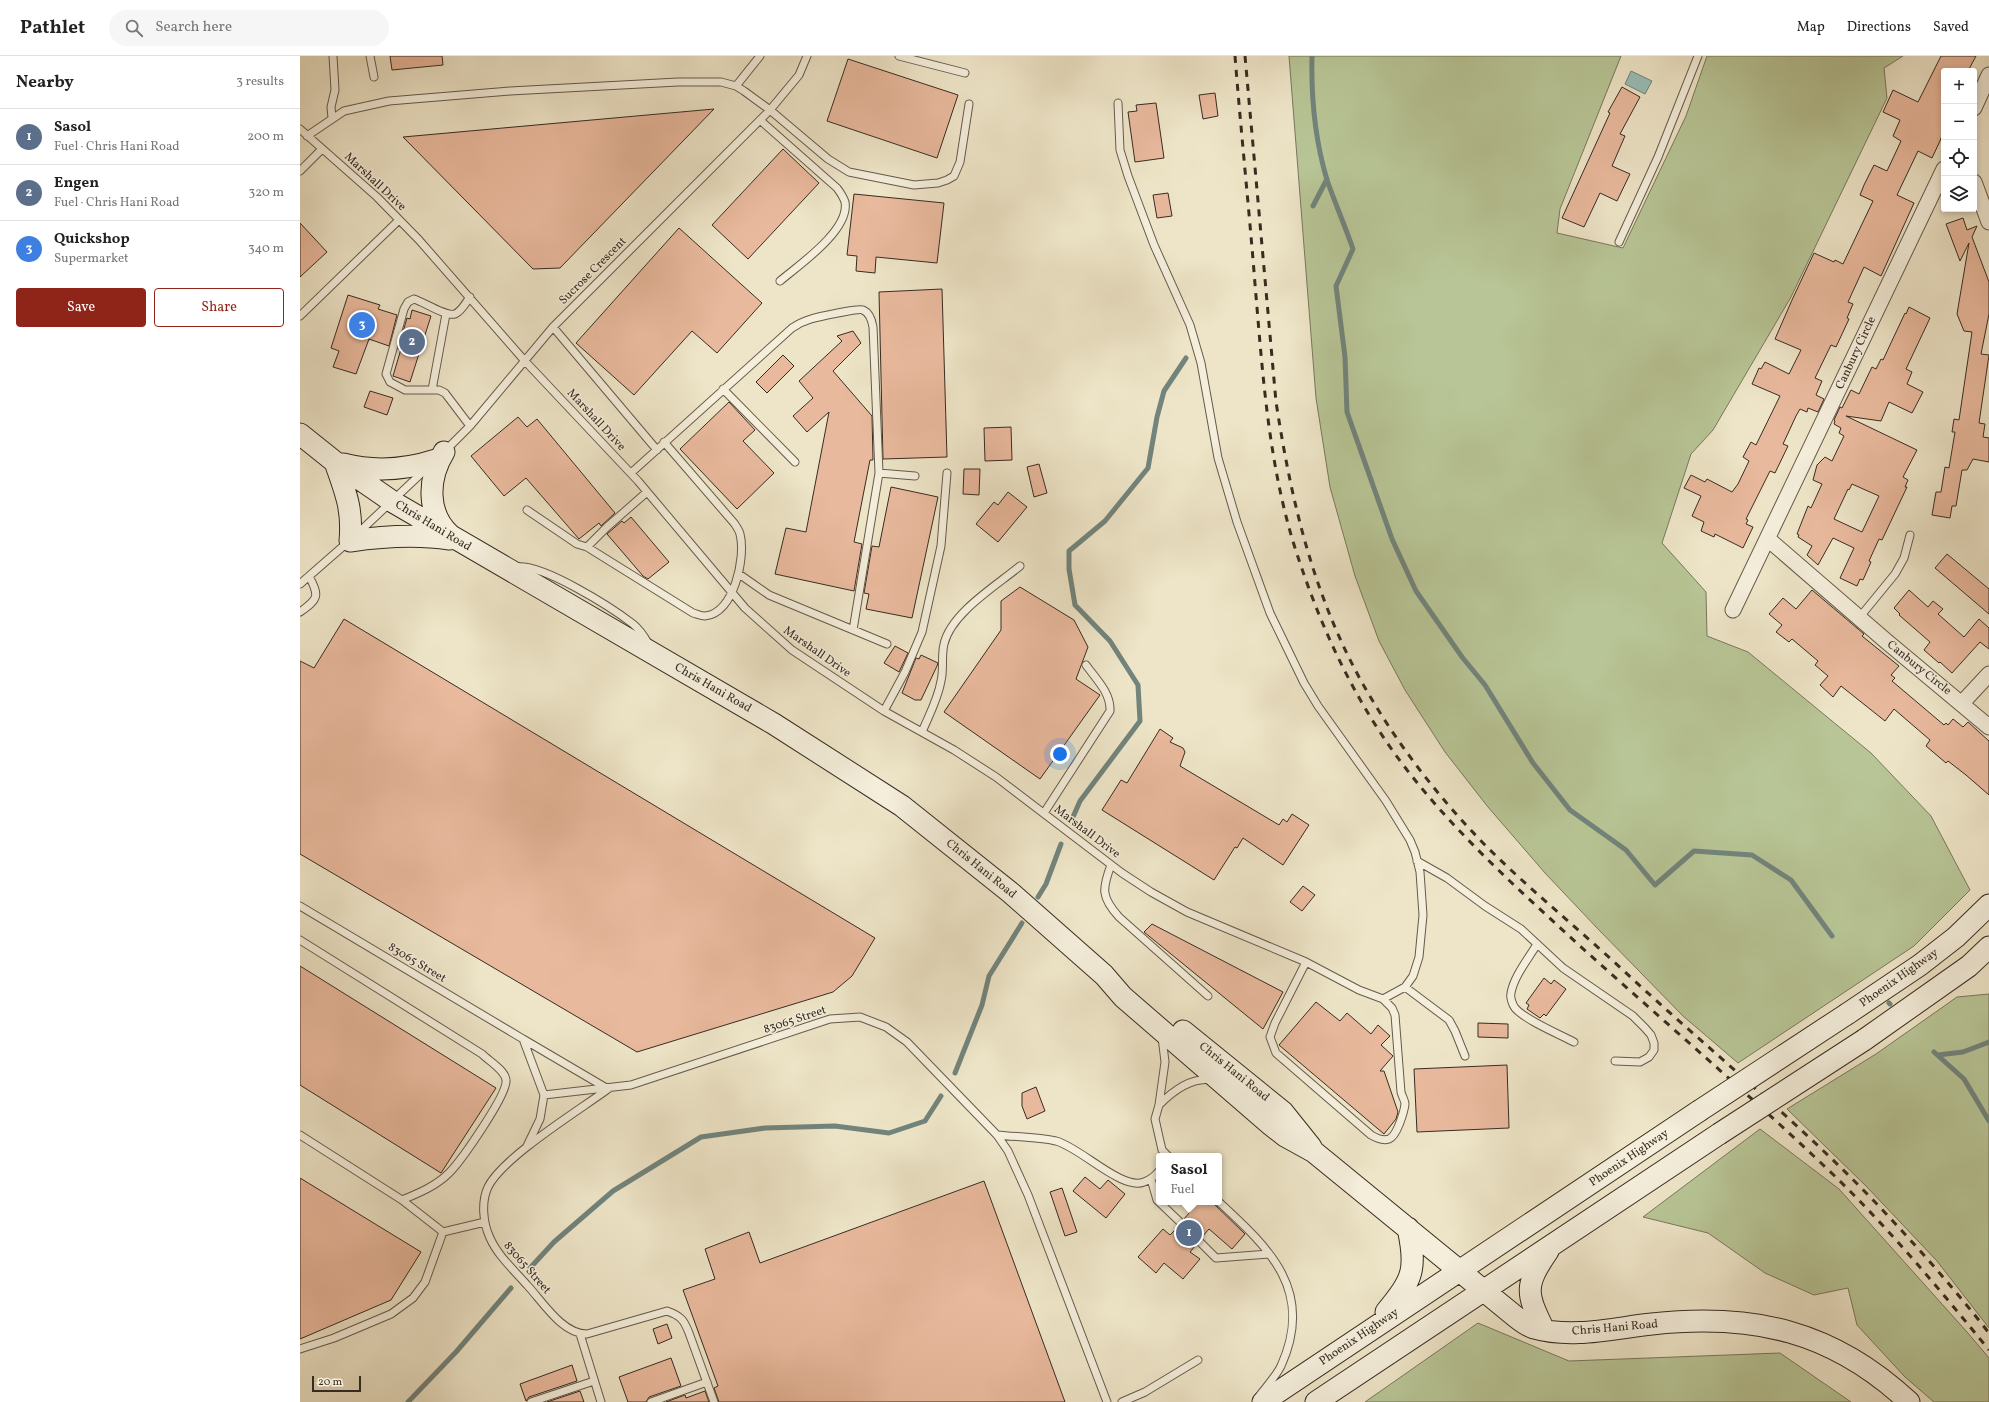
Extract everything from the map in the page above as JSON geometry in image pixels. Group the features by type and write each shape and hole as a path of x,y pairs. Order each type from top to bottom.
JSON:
{"main road":[{"name":"Chris Hani Road","path":"300,434 335,462 393,502 818,750 902,806 1011,893 1104,975 1123,997 1159,1029 1285,1136 1314,1152 1516,1318 1532,1328 1591,1332 1692,1321 1720,1321 1760,1325 1791,1332 1850,1356 1877,1374 1909,1402"},
{"path":"335,462 358,467 387,469 414,466 440,456"},
{"path":"440,456 433,476 431,491 432,502 441,524 457,540"},
{"path":"335,462 351,509 352,524 350,540 408,536 432,536 457,540"},
{"name":"Phoenix Highway","path":"1262,1402 1920,965 1956,937 1989,905"},
{"path":"1316,1402 1719,1134 1864,1040 1969,966 1989,947"},
{"name":"Chris Hani Road","path":"1104,975 1131,988 1283,1112 1314,1152"},
{"path":"1373,1328 1403,1291 1409,1280 1413,1267 1413,1253 1408,1228"},
{"path":"1544,1330 1533,1309 1529,1290 1536,1268 1552,1245"}],"street":[{"path":"1976,104 1989,75"},
{"name":"Canbury Circle","path":"1733,610 1941,175"},
{"path":"1977,190 1989,222"},
{"name":"Canbury Circle","path":"1768,539 1859,618 1989,727"},
{"name":"Canbury Circle","path":"1962,703 1989,674"}],"lane":[{"path":"332,56 335,90 331,107 332,118"},
{"path":"370,56 374,77"},
{"path":"736,86 760,56"},
{"name":"Sucrose Crescent","path":"300,584 393,502 470,426 553,327 770,110 799,75 807,56"},
{"path":"899,56 965,74"},
{"path":"1619,242 1658,156 1698,56"},
{"path":"307,136 344,111 389,101 678,82 721,82 736,86 770,110 828,159 849,172 914,185 938,183 954,176 960,162 970,104"},
{"path":"1118,103 1120,150 1128,176 1154,244 1190,325 1201,363 1218,458 1237,522 1270,613 1304,683 1318,706 1386,801 1410,840 1417,861 1423,915 1419,957 1413,976 1405,987 1383,999 1392,1008 1395,1015 1401,1092 1405,1104 1398,1128 1394,1136 1388,1140 1371,1135 1276,1053 1270,1037 1275,1023 1306,962"},
{"path":"760,120 837,188 845,203 844,213 839,225 825,243 780,281"},
{"name":"Marshall Drive","path":"300,130 377,197 399,220 470,297 524,360 631,473 732,593 767,629 792,650 884,711 954,750 996,777 1112,865 1151,892 1187,912 1306,962 1359,990 1383,999"},
{"path":"300,171 322,149"},
{"path":"300,316 399,220"},
{"path":"470,297 460,310 454,314 446,314 422,301 414,299 408,302 404,309 386,374 390,382 405,390 439,390 445,393 470,426"},
{"path":"631,473 768,348 801,323 812,318 861,309 867,312 872,320 873,327 879,473 853,630"},
{"path":"432,390 446,314"},
{"path":"553,327 657,450"},
{"path":"723,389 795,462"},
{"path":"527,510 576,544 587,547 693,613 703,616 716,612 732,593 739,574 741,544 740,534 734,523 664,442"},
{"path":"879,473 915,476"},
{"path":"884,711 905,672 922,632 941,546 948,473"},
{"path":"587,547 607,527 647,492"},
{"path":"1859,618 1895,574 1904,558 1910,535"},
{"path":"922,732 942,681 944,644 952,627 966,610 1020,566"},
{"path":"739,574 769,595 887,644"},
{"path":"300,612 314,602 317,595 309,576"},
{"path":"1044,814 1110,711 1111,702 1107,694 1086,664"},
{"path":"1417,861 1447,878 1485,906 1521,929 1563,968 1633,1016 1651,1034 1654,1043 1654,1050 1649,1057 1640,1062 1615,1061"},
{"path":"1112,865 1104,887 1108,904 1119,917 1208,996"},
{"name":"83065 Street","path":"300,906 608,1089"},
{"path":"300,940 482,1054 504,1074 506,1079 504,1093 482,1128 450,1172 435,1184 402,1200"},
{"path":"1537,944 1514,984 1511,994 1512,1002 1514,1007 1525,1015 1574,1042"},
{"path":"1405,987 1449,1020 1465,1056"},
{"name":"83065 Street","path":"526,1148 540,1119 544,1095 608,1089 631,1085 830,1019 860,1017 886,1027 906,1042 997,1135 1008,1151 1028,1195 1106,1402"},
{"path":"1159,1029 1166,1054 1159,1105 1155,1118 1157,1134 1162,1150 1165,1153"},
{"path":"523,1039 544,1095"},
{"path":"1159,1105 1172,1092 1186,1084 1207,1080 1222,1082"},
{"name":"83065 Street","path":"580,1334 571,1330 558,1319 497,1252 489,1237 485,1222 484,1206 488,1188 498,1172 526,1148 608,1089"},
{"path":"300,1135 402,1200 443,1232"},
{"path":"997,1135 1056,1141 1073,1148 1121,1179 1143,1183 1151,1179 1156,1174"},
{"path":"1151,1179 1156,1196"},
{"path":"1162,1205 1181,1223"},
{"path":"1222,1205 1250,1231 1270,1254 1283,1274 1290,1294 1293,1318 1292,1336 1281,1367 1255,1402"},
{"path":"443,1232 485,1222"},
{"path":"300,1349 334,1338 391,1314 413,1298 425,1282 443,1232"},
{"path":"1199,1241 1216,1258 1270,1254"},
{"path":"601,1402 580,1334 587,1334 668,1311 678,1314 687,1328 714,1402"},
{"path":"1122,1402 1145,1392 1198,1360"},
{"path":"531,1402 594,1381"},
{"path":"651,1402 707,1382"}],"green space":[{"path":"1289,56 1621,56 1560,209 1557,233 1623,248 1686,116 1707,56 1903,56 1884,68 1887,98 1791,297 1713,430 1691,454 1662,543 1706,592 1707,636 1748,652 1871,753 1931,816 1970,890 1914,946 1738,1063 1683,1016 1598,929 1545,873 1488,807 1445,752 1405,690 1379,641 1355,576 1330,487 1316,398"},
{"path":"1989,994 1989,1328 1937,1261 1866,1186 1787,1109 1876,1054 1957,997"},
{"path":"1760,1129 1839,1189 1989,1358 1989,1402 1934,1402 1905,1377 1857,1325 1848,1288 1814,1295 1765,1273 1708,1233 1643,1217"},
{"path":"1478,1323 1569,1361 1780,1353 1851,1402 1365,1402"}],"water":[{"path":"1631,71 1652,81 1645,94 1625,84"}],"building":[{"path":"390,56 442,56 443,65 392,70"},
{"path":"1941,56 1976,56 1970,68 1941,68 1940,141 1932,158 1918,151 1897,195 1914,203 1881,276 1864,267 1848,302 1853,304 1847,318 1849,319 1836,347 1831,345 1815,378 1822,381 1816,395 1824,399 1818,412 1808,408 1807,412 1800,409 1796,416 1783,444 1788,446 1775,473 1770,471 1746,519 1748,520 1746,524 1753,527 1743,548 1715,534 1714,537 1701,531 1704,522 1692,516 1701,496 1684,488 1691,475 1705,482 1707,479 1732,492 1738,484 1749,461 1743,457 1751,442 1756,445 1780,396 1752,384 1759,368 1761,369 1765,362 1789,374 1801,350 1775,339 1814,253 1834,262 1835,260 1843,264 1873,201 1860,195 1864,185 1874,165 1887,171 1901,141 1893,136 1900,120 1883,112 1893,90 1918,102"},
{"path":"848,59 958,95 937,158 827,121"},
{"path":"1622,87 1640,97 1620,134 1625,136 1612,166 1630,174 1617,201 1600,193 1584,227 1562,218 1610,113 1608,112"},
{"path":"1215,93 1218,116 1203,119 1199,95"},
{"path":"1156,103 1164,158 1135,162 1128,112 1137,111 1136,105"},
{"path":"714,109 560,268 533,269 403,137"},
{"path":"783,149 819,183 748,259 712,225"},
{"path":"1168,193 1172,216 1157,218 1153,195"},
{"path":"854,194 944,203 937,263 876,257 875,273 856,271 857,256 847,255"},
{"path":"1963,218 1967,230 1977,226 1972,237 1989,282 1989,314 1981,354 1989,355 1979,423 1985,424 1983,437 1989,438 1989,462 1973,459 1967,470 1962,470 1956,506 1952,506 1950,518 1932,515 1936,492 1941,492 1945,467 1949,468 1955,432 1952,432 1954,419 1959,420 1972,332 1964,331 1957,314 1969,243 1960,261 1946,224"},
{"path":"300,223 327,252 300,277"},
{"path":"679,228 762,303 717,353 692,331 634,395 576,343"},
{"path":"942,289 947,457 883,459 879,292"},
{"path":"348,295 380,305 378,309 397,315 389,346 369,339 356,374 333,367 339,351 331,348"},
{"path":"1909,307 1930,318 1906,369 1912,372 1907,384 1923,392 1912,413 1889,402 1881,421 1846,416 1917,450 1903,477 1908,480 1905,487 1907,487 1882,540 1879,539 1869,561 1871,562 1863,580 1860,579 1857,586 1840,578 1854,548 1833,538 1818,565 1807,555 1812,546 1798,537 1799,535 1797,534 1808,506 1811,508 1822,484 1813,480 1817,465 1825,457 1832,461 1844,436 1839,433 1841,428 1834,424 1834,420 1840,407 1842,408 1851,390 1859,394 1872,367 1876,369 1881,359 1883,360 1905,313 1906,314","holes":["1852,484 1879,496 1862,532 1834,519 1848,489 1849,490"]},
{"path":"412,310 431,316 410,382 393,376 401,349 398,349 407,318 410,319"},
{"path":"853,331 861,343 833,371 872,416 873,460 870,460 854,542 862,544 854,591 775,574 786,528 806,532 829,412 807,432 793,416 813,398 799,381 842,341 837,336"},
{"path":"783,355 794,366 767,393 756,382"},
{"path":"370,391 393,398 387,415 364,407"},
{"path":"729,402 755,430 743,441 774,473 737,509 680,449"},
{"path":"518,417 527,427 537,419 615,513 601,526 599,523 579,539 526,478 504,496 471,456"},
{"path":"1011,427 1012,460 985,461 984,428"},
{"path":"1039,464 1047,493 1034,497 1027,467"},
{"path":"964,469 980,469 979,495 963,494"},
{"path":"891,487 938,497 912,618 866,609 869,594 864,593 872,546 879,547"},
{"path":"1008,492 1027,507 998,542 976,524 994,502 998,505"},
{"path":"631,517 669,562 648,579 643,576 607,534 622,521 624,523"},
{"path":"1947,554 1989,589 1989,614 1935,568"},
{"path":"1020,587 1074,620 1088,647 1076,679 1100,695 1040,779 944,712 1001,630 1001,601"},
{"path":"1812,590 1864,634 1862,636 1899,666 1891,675 1895,678 1892,681 1944,725 1946,723 1948,725 1953,719 1963,727 1968,722 1989,741 1989,795 1948,761 1946,763 1926,746 1930,740 1894,709 1885,721 1841,686 1833,697 1820,685 1828,676 1815,665 1818,661 1792,639 1789,642 1776,632 1782,625 1769,614 1783,598 1796,609"},
{"path":"1909,590 1928,607 1933,601 1943,609 1938,614 1964,637 1979,619 1989,628 1989,649 1980,642 1952,673 1924,650 1930,642 1899,615 1900,614 1894,608"},
{"path":"344,619 875,938 852,976 833,992 637,1052 300,854 300,661 314,668"},
{"path":"895,646 908,653 899,672 884,663"},
{"path":"921,655 938,663 921,700 915,700 902,693 916,658 919,659"},
{"path":"1160,729 1173,738 1170,742 1183,748 1185,752 1180,766 1279,825 1283,819 1287,822 1292,814 1309,825 1283,865 1243,838 1237,848 1235,847 1214,880 1102,810 1121,780 1127,783"},
{"path":"1303,886 1315,895 1302,911 1290,902"},
{"path":"1152,924 1283,992 1263,1029 1144,932"},
{"path":"300,966 496,1088 441,1173 300,1085"},
{"path":"1544,978 1551,984 1554,980 1566,989 1546,1016 1544,1014 1540,1018 1527,1009 1529,1005 1526,1003"},
{"path":"1316,1002 1340,1021 1347,1013 1371,1034 1378,1025 1390,1036 1381,1045 1393,1056 1380,1071 1384,1071 1398,1112 1396,1119 1384,1134 1279,1045"},
{"path":"1478,1023 1508,1024 1508,1038 1478,1037"},
{"path":"1507,1065 1509,1128 1417,1132 1414,1069"},
{"path":"1036,1087 1045,1111 1027,1119 1022,1106 1022,1093"},
{"path":"1085,1177 1100,1189 1108,1180 1125,1194 1106,1218 1073,1191"},
{"path":"300,1178 421,1252 391,1300 300,1339"},
{"path":"984,1181 1065,1402 719,1402 714,1388 718,1386 683,1290 715,1279 705,1249 749,1232 760,1263"},
{"path":"1062,1188 1077,1232 1065,1236 1050,1192"},
{"path":"1181,1205 1215,1205 1245,1234 1232,1249 1209,1229 1202,1237 1196,1237 1194,1240 1196,1245 1190,1252 1200,1259 1183,1279 1164,1263 1156,1273 1138,1257 1163,1229 1170,1235 1178,1227 1182,1228 1185,1226 1186,1222 1184,1219 1190,1212"},
{"path":"667,1324 672,1338 658,1344 653,1329"},
{"path":"671,1358 681,1386 649,1397 646,1402 628,1402 619,1377"},
{"path":"572,1365 577,1381 529,1397 526,1401 520,1384"},
{"path":"580,1391 584,1402 547,1402"},
{"path":"705,1391 709,1402 666,1402 685,1395 686,1398"}],"waterway":[{"path":"1312,56 1313,103 1319,150 1327,180 1353,249 1336,286 1345,357 1347,412 1392,539 1416,591 1462,657 1485,685 1533,763 1570,810 1626,850 1655,885 1694,851 1752,855 1791,880 1832,936"},
{"path":"1313,206 1327,179"},
{"path":"1073,817 1080,801 1140,721 1138,685 1110,641 1075,605 1069,569 1069,551 1105,521 1148,468 1157,417 1164,391 1186,358"},
{"path":"1038,897 1046,884 1061,844"},
{"path":"955,1073 982,1005 989,976 1022,923"},
{"path":"1938,1055 1963,1052 1989,1042"},
{"path":"1934,1052 1964,1079 1989,1121"},
{"path":"530,1268 554,1242 613,1191 701,1137 765,1128 835,1126 889,1133 925,1121 941,1096"},
{"path":"408,1402 456,1352 511,1288"}],"railway":[{"path":"1235,56 1261,355 1274,460 1289,529 1309,590 1331,643 1357,694 1387,743 1404,766 1444,814 1488,860 1610,973 1761,1107 1843,1184 1908,1253 1989,1350"},
{"path":"1245,56 1276,402 1289,474 1296,509 1316,577 1328,611 1359,677 1372,700 1401,745 1433,787 1486,846 1537,894 1783,1113 1844,1171 1918,1249 1989,1333"}],"place":[{"name":"Quickshop","path":"362,325"},
{"name":"Engen","path":"412,342"},
{"name":"Sasol","path":"1189,1233"}]}
